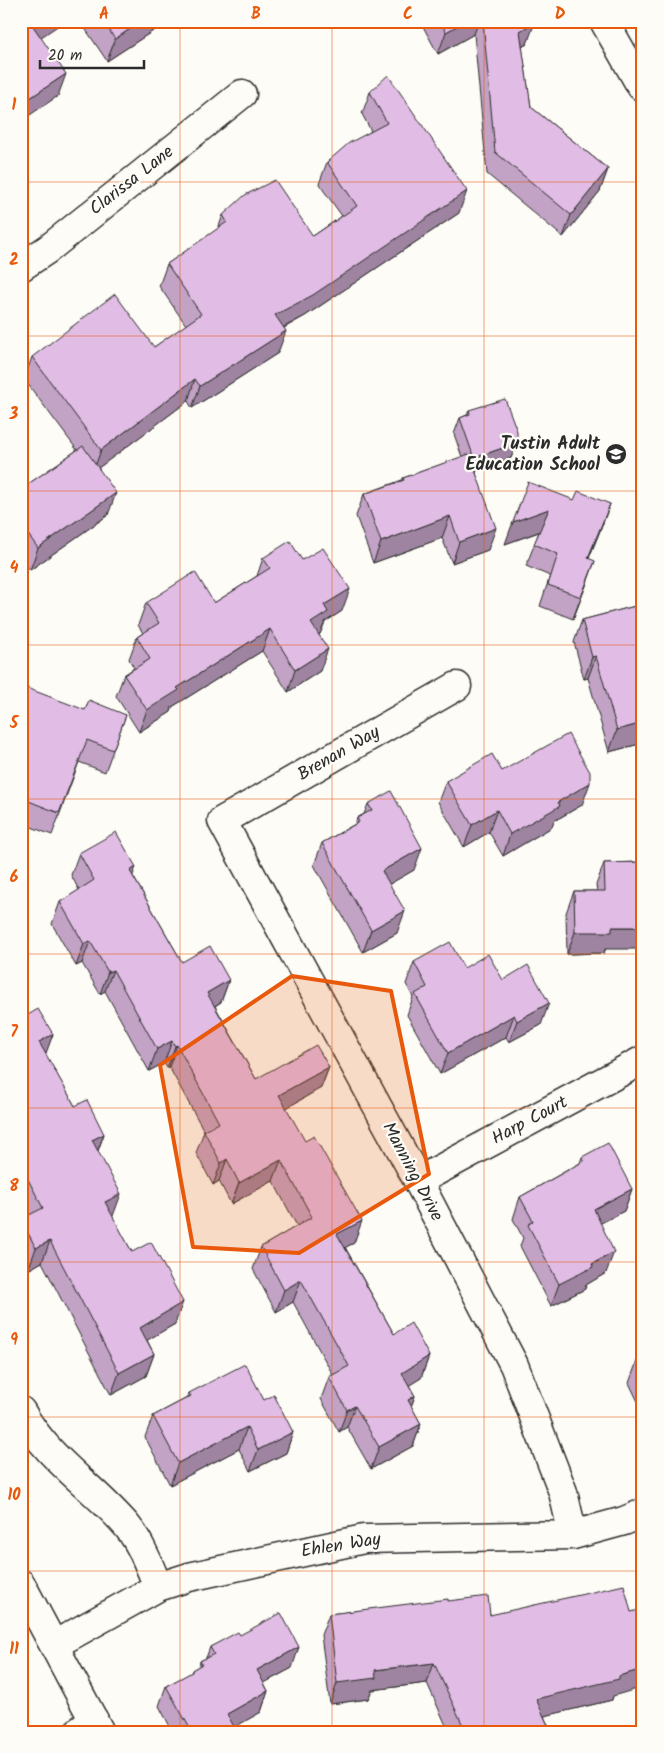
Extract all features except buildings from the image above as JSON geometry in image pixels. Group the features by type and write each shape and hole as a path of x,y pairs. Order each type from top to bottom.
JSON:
{"street":[{"path":"604,21 641,86"},
{"name":"Clarissa Lane","path":"21,267 48,249 242,94"},
{"name":"Brenan Way","path":"222,822 457,686"},
{"name":"Manning Drive","path":"222,822 418,1182 514,1365 563,1492 573,1535"},
{"name":"Harp Court","path":"418,1182 643,1060"},
{"path":"21,1411 30,1429 63,1466 128,1527 145,1555 158,1587"},
{"name":"Ehlen Way","path":"54,1645 158,1587 189,1577 364,1539 573,1535 624,1520 643,1512"},
{"path":"21,1584 54,1645 91,1728"}],"highlighted area":[{"path":"292,976 391,991 429,1174 299,1253 193,1247 160,1065"}],"place":[{"name":"Tustin Adult Education School","path":"616,454"}]}
